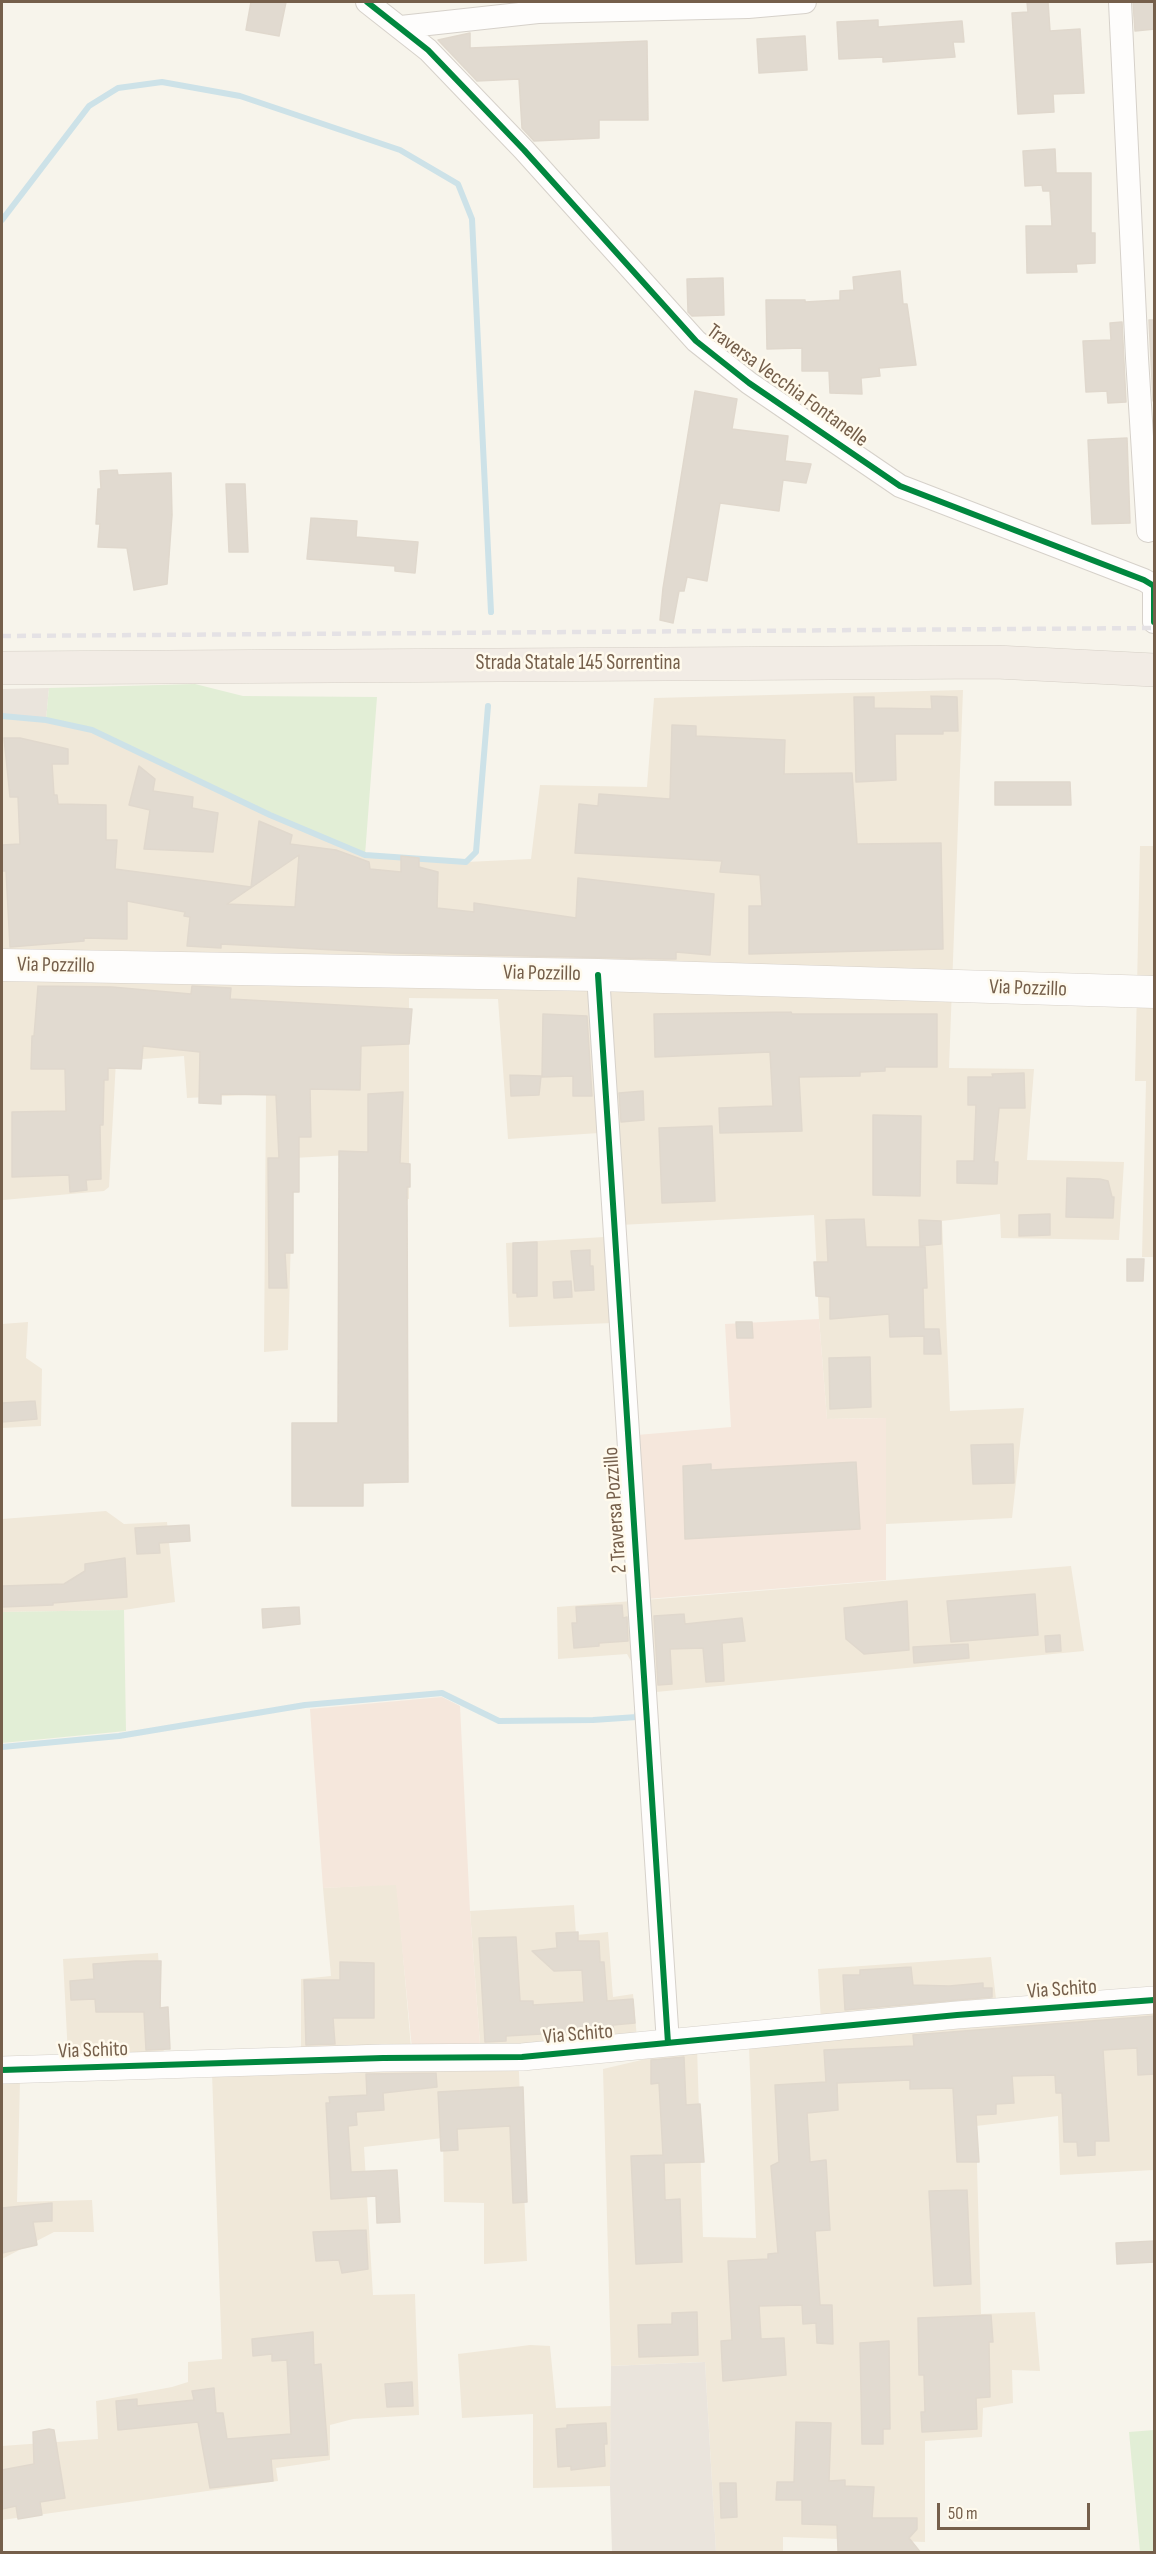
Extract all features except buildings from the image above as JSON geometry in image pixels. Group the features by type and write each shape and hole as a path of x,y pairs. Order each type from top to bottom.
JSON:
{"highway":[{"path":"1082,666 1155,658"},
{"name":"Strada Statale 145 Sorrentina","path":"2,668 972,662 1155,670"}],"main road":[{"name":"Via Pozzillo","path":"2,965 598,975 1155,992"}],"street":[{"name":"Traversa Vecchia Fontanelle","path":"367,2 428,50 524,150 696,341 749,383 900,486 994,524 1127,572 1154,586 1155,622"},
{"path":"401,27 538,12 748,7 805,2"},
{"path":"1120,2 1137,358 1148,531"},
{"name":"2 Traversa Pozzillo","path":"598,975 668,2043"},
{"name":"Via Schito","path":"2,2070 382,2058 522,2057 957,2015 1155,2000"}],"shaded area":[{"path":"49,688 46,720 2,716 2,689"},
{"path":"963,690 949,1068 1034,1069 1027,1160 1124,1162 1119,1240 1001,1238 1000,1214 942,1221 950,1411 1024,1408 1012,1518 886,1524 886,1418 827,1419 814,1215 620,1225 613,1323 509,1327 506,1243 604,1237 599,1133 508,1139 498,999 409,998 409,1199 366,1198 369,1154 293,1158 288,1350 264,1352 266,1094 187,1098 184,1056 116,1061 109,1187 104,1191 3,1200 2,716 46,720 92,730 270,815 365,855 466,862 531,859 540,785 647,787 654,698"},
{"path":"1140,846 1154,846 1154,1257 1142,1257 1146,1081 1135,1081"},
{"path":"819,1319 827,1419 886,1418 886,1580 646,1599 637,1435 731,1427 725,1324"},
{"path":"28,1322 26,1358 42,1369 41,1426 2,1428 2,1324"},
{"path":"106,1511 124,1524 167,1522 175,1602 124,1610 2,1612 2,1519"},
{"path":"1071,1566 1084,1651 635,1694 633,1665 627,1654 558,1659 557,1607"},
{"path":"442,1697 460,1706 470,1911 480,2044 412,2049 396,1885 323,1888 310,1709"},
{"path":"397,1884 411,2048 480,2044 470,1911 574,1905 576,1935 608,1932 613,1997 633,1994 637,2038 518,2050 527,2261 484,2264 484,2203 444,2202 443,2138 364,2147 373,2295 415,2294 419,2415 353,2419 330,2425 330,2460 276,2468 278,2481 2,2520 2,2446 98,2439 96,2401 188,2382 188,2362 222,2359 212,2073 301,2071 301,1979 331,1976 323,1888"},
{"path":"158,1953 164,2054 68,2056 63,1959"},
{"path":"991,1957 999,2024 1154,2010 1154,2170 1060,2175 1058,2116 976,2126 981,2314 1035,2312 1040,2371 1012,2370 1013,2403 983,2408 982,2437 925,2441 925,2542 783,2537 783,2552 716,2552 705,2362 611,2366 603,2069 697,2047 703,2237 756,2238 749,2046 822,2039 818,1969"},
{"path":"20,2080 17,2202 92,2200 94,2232 54,2232 2,2259 2,2081"},
{"path":"530,2345 550,2346 556,2408 611,2406 610,2486 533,2488 533,2414 462,2418 458,2354"},
{"path":"705,2362 716,2552 612,2552 611,2366"}],"green space":[{"path":"195,684 243,696 377,697 365,855 270,815 92,730 46,720 49,688"},
{"path":"124,1610 126,1731 2,1743 2,1612"},
{"path":"1154,2430 1154,2552 1140,2552 1129,2432"}],"waterway":[{"path":"2,220 89,106 118,88 162,82 240,96 400,150 458,184 472,219 491,612"},
{"path":"2,716 46,720 92,730 270,815 365,855 466,862 476,852 488,706"},
{"path":"2,1747 119,1736 305,1705 442,1693 499,1721 593,1720 637,1717 637,1714"}],"railway":[{"path":"2,636 1154,628"}],"cycle path":[{"path":"367,2 428,50 524,150 696,341 749,383 900,486 1144,580 1154,586 1154,622"},
{"path":"598,975 668,2043"},
{"path":"2,2070 383,2058 522,2057 957,2015 1154,2000"}]}
